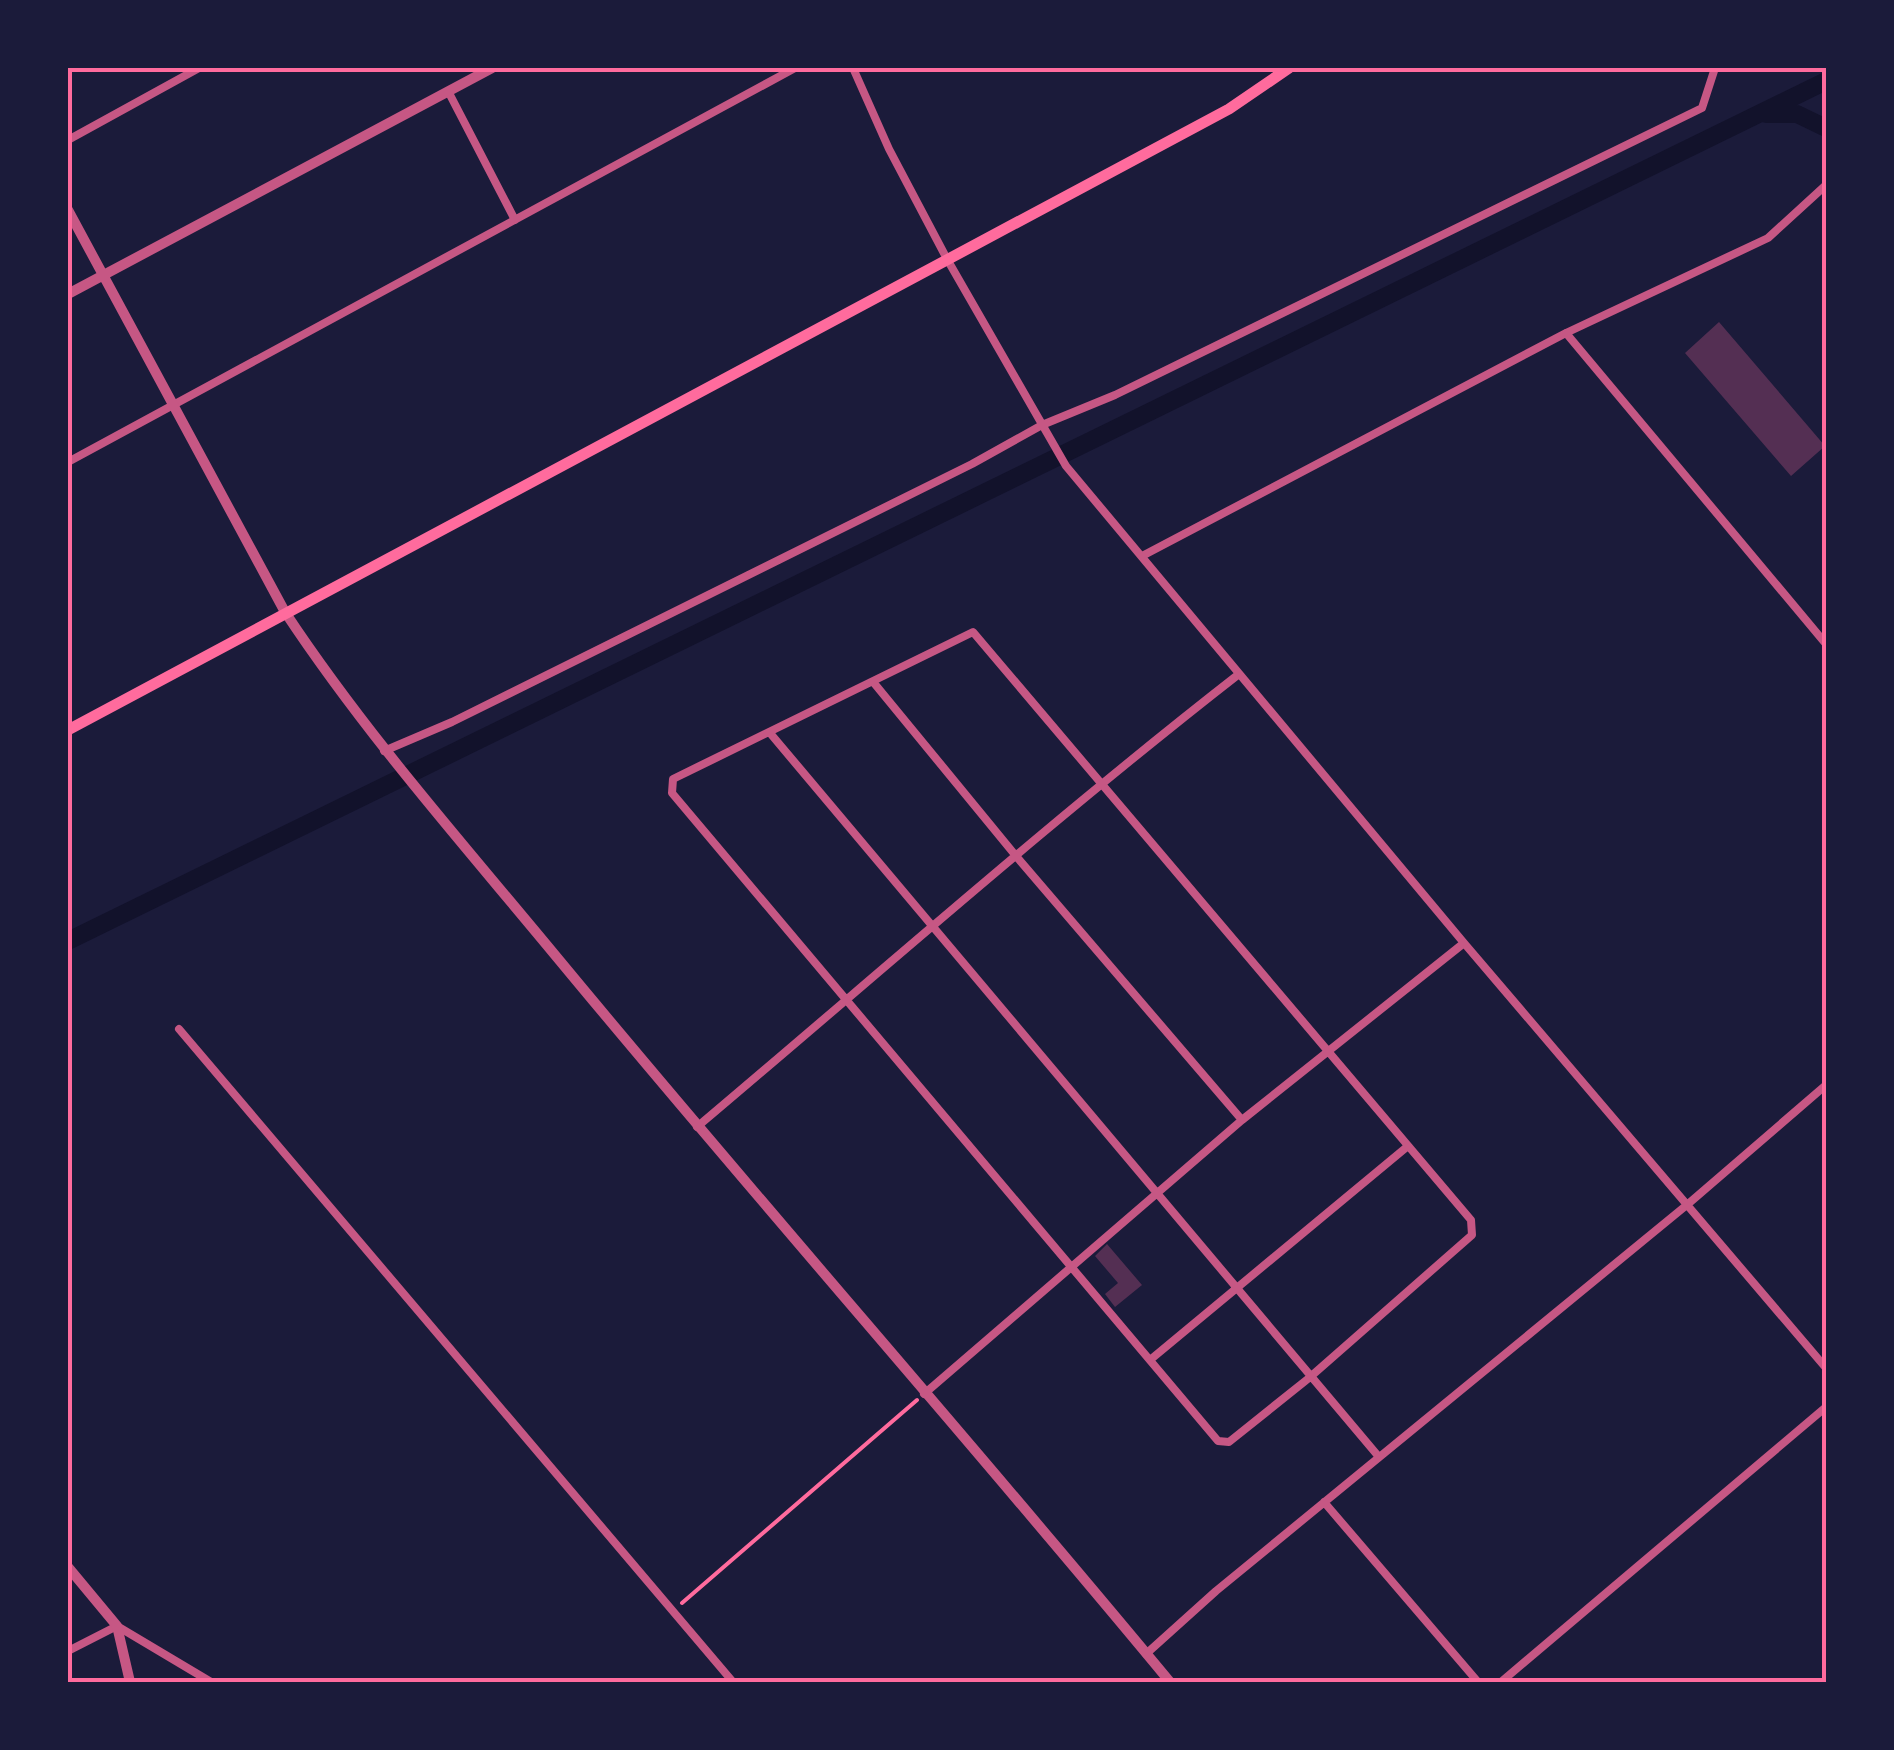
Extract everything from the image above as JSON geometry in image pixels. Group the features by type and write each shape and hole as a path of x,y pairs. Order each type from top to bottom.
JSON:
{"main road":[{"path":"68,730 1229,110 1289,68"}],"street":[{"path":"68,140 199,68"},
{"path":"68,294 491,68"},
{"path":"68,462 795,68"},
{"path":"853,68 888,149 947,260 1066,466 1826,1368"},
{"path":"384,751 452,722 972,464 1042,424 1115,396 1702,108 1715,68"},
{"path":"448,91 515,220"},
{"path":"1144,555 1566,333 1768,238 1826,185"},
{"path":"68,210 285,612 326,674 384,751 696,1126 1170,1682"},
{"path":"1566,333 1826,644"},
{"path":"973,632 1471,1220 1472,1235 1309,1378 1229,1442 1218,1441 672,793 673,780 874,683 973,632"},
{"path":"696,1126 1101,782 1239,674"},
{"path":"874,683 1242,1120"},
{"path":"770,733 1379,1457"},
{"path":"924,1394 1242,1120 1464,943"},
{"path":"179,1029 733,1682"},
{"path":"1146,1654 1826,1085"},
{"path":"1150,1360 1408,1146"},
{"path":"1501,1682 1826,1407"},
{"path":"1324,1502 1478,1682"},
{"path":"68,1568 117,1626 210,1682"},
{"path":"68,1651 117,1626"},
{"path":"117,1626 130,1682"}],"path":[{"path":"673,1610 924,1394"}],"building":[{"path":"1719,322 1825,446 1791,476 1685,353"},
{"path":"1107,1244 1142,1285 1115,1307 1105,1294 1118,1283 1095,1256"}],"waterway":[{"path":"68,941 1826,81"},
{"path":"1766,114 1797,114 1826,128"}]}
